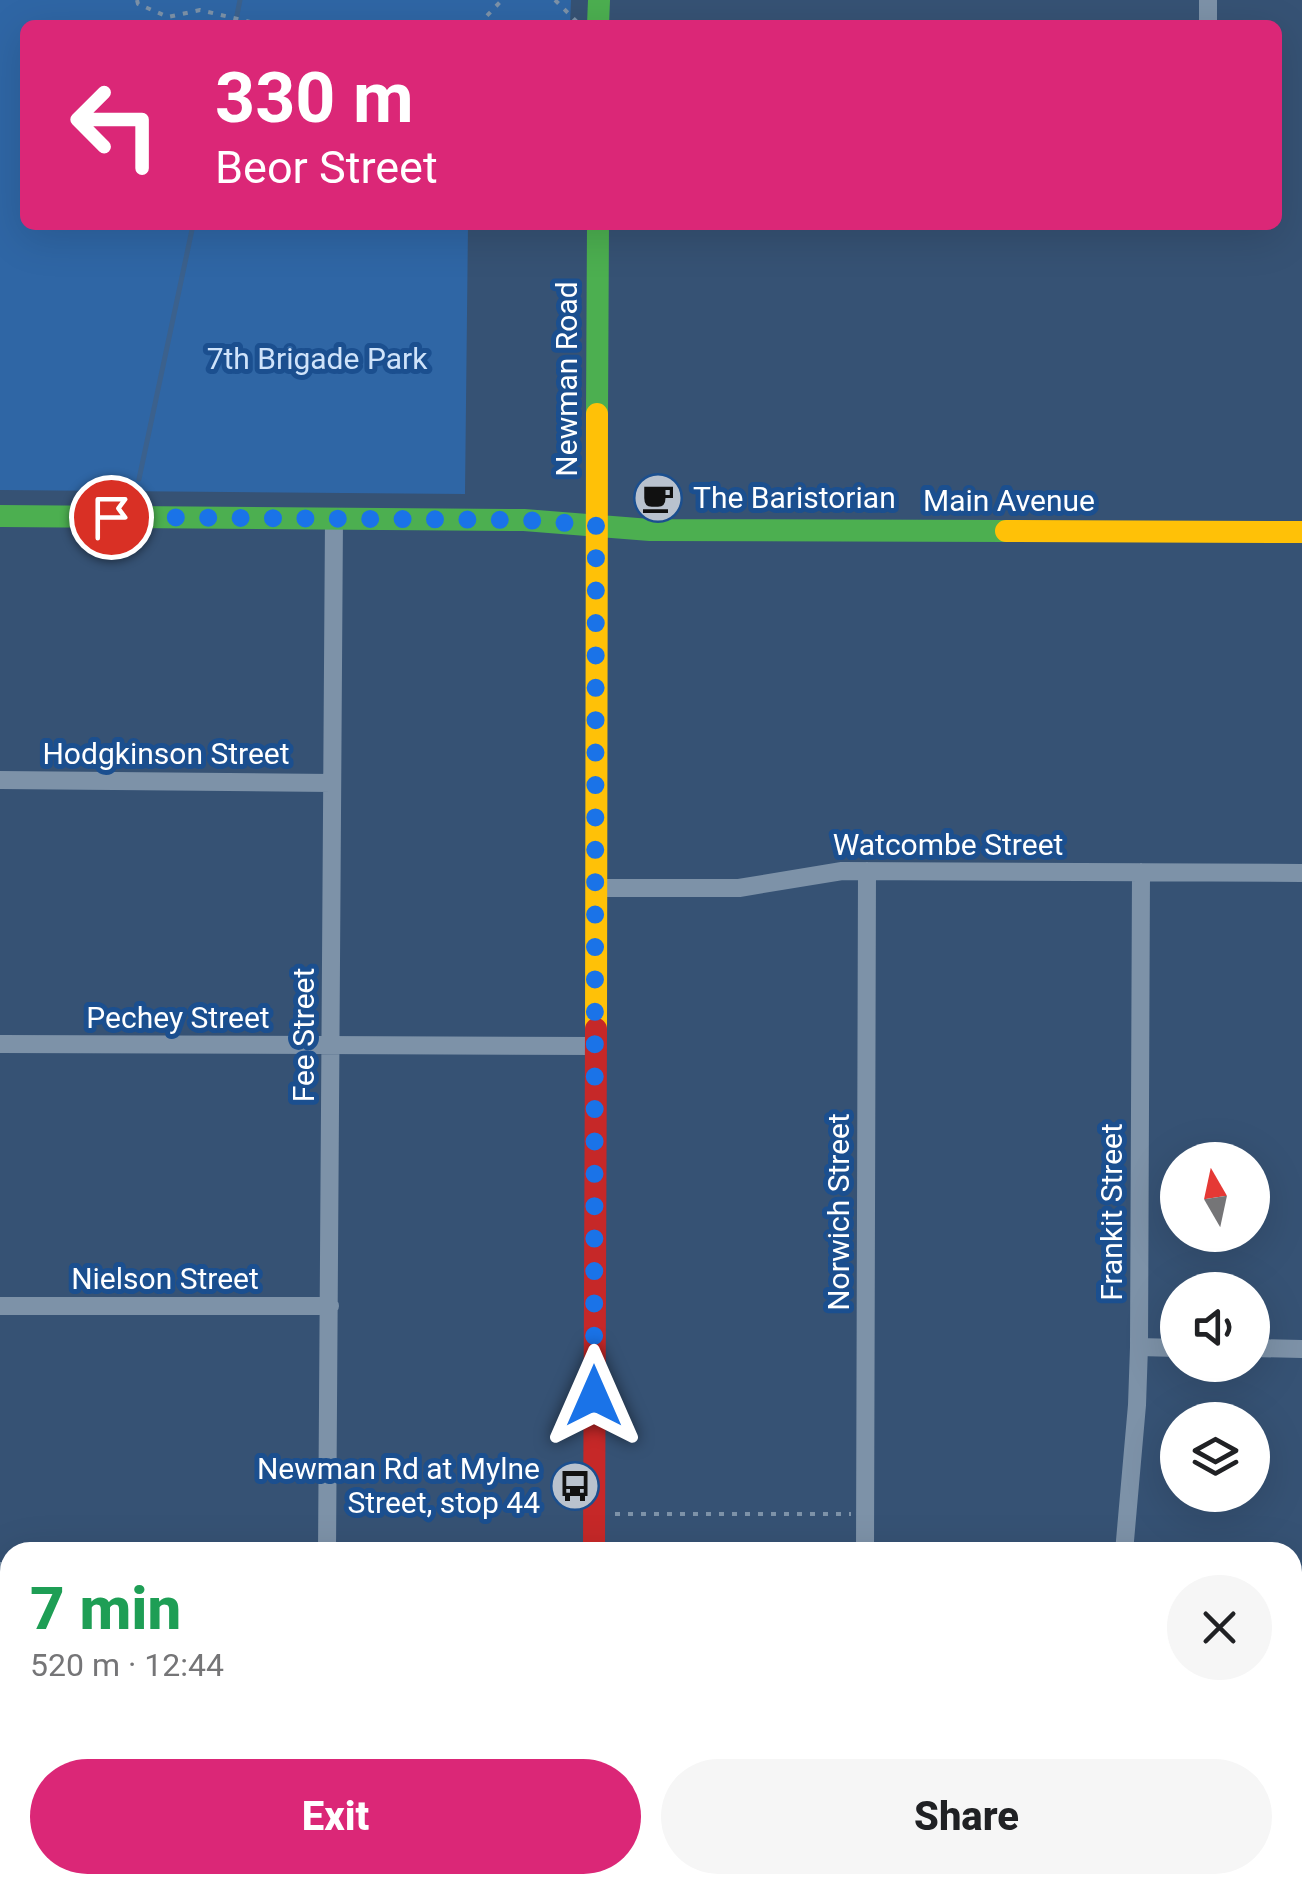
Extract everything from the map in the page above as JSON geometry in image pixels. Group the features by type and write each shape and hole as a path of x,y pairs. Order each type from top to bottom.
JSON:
{"main road":[{"name":"Newman Road","path":"594,1542 598,230"},
{"name":"Main Avenue","path":"0,516 524,520 650,530 1302,532"}],"street":[{"name":"Fee Street","path":"327,1542 334,518"},
{"name":"Hodgkinson Street","path":"0,780 332,783"},
{"name":"Watcombe Street","path":"596,888 739,888 816,874 867,871 1302,873"},
{"name":"Norwich Street","path":"865,1542 867,871"},
{"name":"Frankit Street","path":"1125,1542 1139,1347 1141,872"},
{"name":"Pechey Street","path":"0,1044 595,1046"},
{"name":"Nielson Street","path":"0,1306 330,1306"},
{"path":"1139,1347 1160,1348"},
{"path":"1270,1348 1302,1348"}],"path":[{"path":"137,0 138,4 168,17 200,10 246,20"},
{"path":"483,20 502,0"},
{"path":"555,0 575,20"},
{"path":"594,1513 865,1515"}],"green space":[{"name":"7th Brigade Park","path":"0,0 571,0 570,20 20,20 20,230 468,230 465,494 0,490"}],"waterway":[{"path":"236,20 240,0"},
{"path":"139,479 192,230"}],"traffic: fast":[{"path":"598,20 599,0"},
{"path":"597,414 598,230"},
{"path":"0,516 524,520 650,530 1006,531"}],"traffic: slow":[{"path":"596,1029 597,414"},
{"path":"1006,531 1302,532"}],"traffic: jam":[{"path":"594,1542 596,1029"}],"place":[{"name":"The Baristorian","path":"658,498"},
{"name":"Newman Rd at Mylne Street, stop 44","path":"575,1486"}],"route":[{"path":"111,517 524,520 596,525 594,1396"}]}
